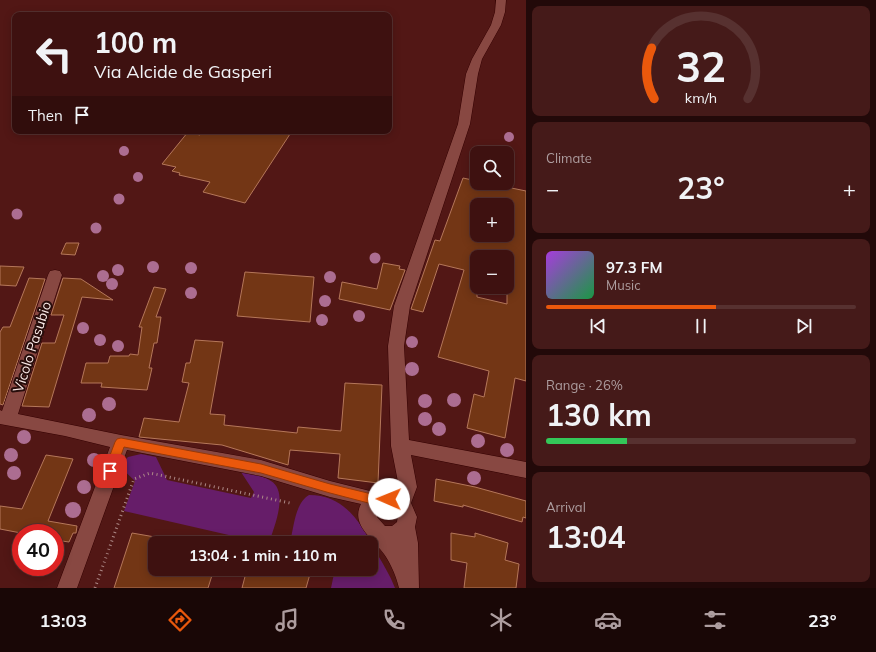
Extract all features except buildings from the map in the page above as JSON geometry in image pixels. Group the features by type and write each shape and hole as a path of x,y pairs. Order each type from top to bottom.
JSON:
{"street":[{"path":"401,505 408,487 400,446 396,346 402,306 464,124 474,66 496,25 500,12 501,0"},
{"name":"Vicolo Pasubio","path":"4,418 55,275"},
{"path":"4,418 65,429 121,442 261,468 330,489 376,500 389,499 401,505 408,516 405,527 408,543 409,588"},
{"path":"67,588 121,442"},
{"path":"400,446 526,470"},
{"path":"330,489 351,502 386,539 406,578 409,588"},
{"path":"376,500 369,507 372,524 390,535 401,531 405,527"}],"path":[{"path":"95,588 134,479 150,473 290,503"}],"shaded area":[{"path":"141,454 156,457 167,480 251,498 254,492 241,472 268,479 276,486 280,501 277,519 271,536 233,536 124,511 135,481 119,466 128,457"},
{"path":"309,495 322,496 333,500 342,505 358,521 367,536 291,536 298,509 304,499"},
{"path":"378,555 395,588 331,588 334,576 378,576"}],"route":[{"path":"110,471 121,442 261,468 299,478 330,489 376,500 389,499"}]}
